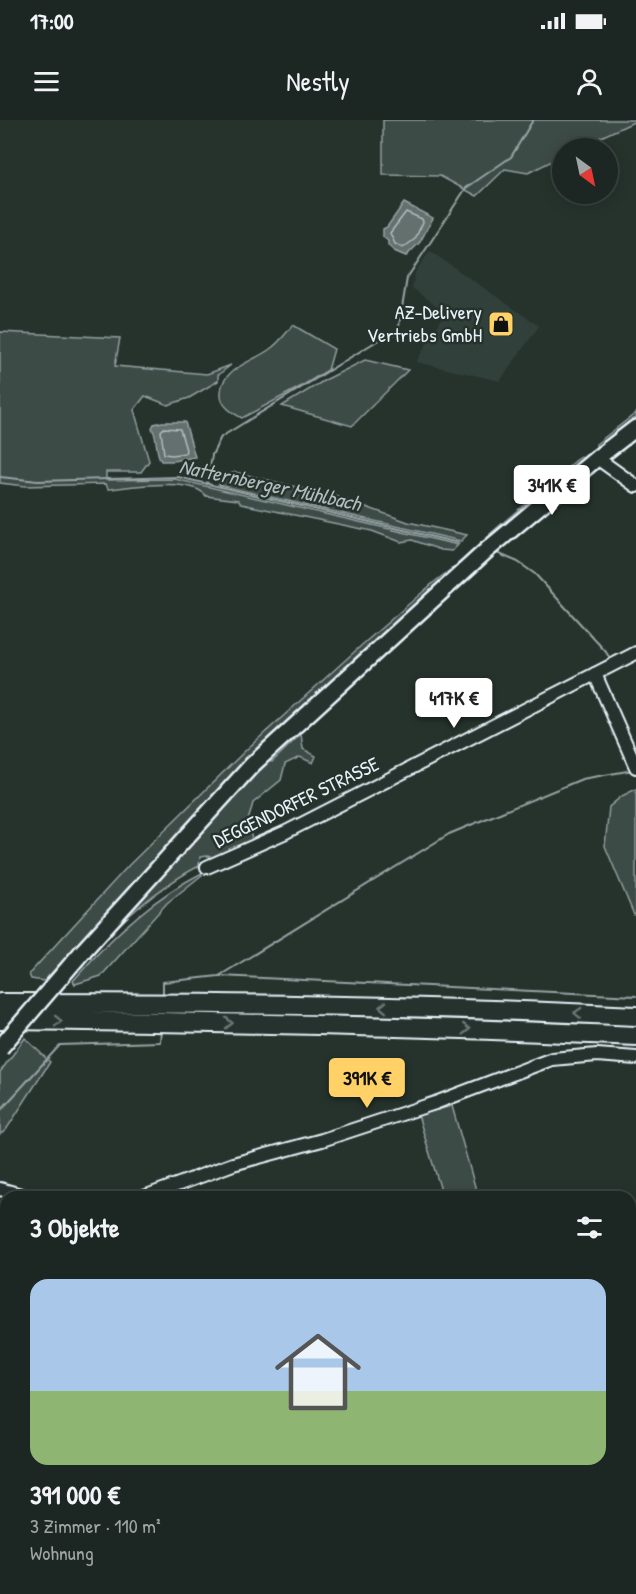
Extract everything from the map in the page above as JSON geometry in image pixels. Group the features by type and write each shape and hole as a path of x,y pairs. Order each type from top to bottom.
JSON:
{"highway":[{"path":"0,1003 170,1003 498,1009 636,1016"},
{"path":"0,1020 501,1030 636,1036"}],"main road":[{"path":"0,1048 83,951 252,765 487,550 636,428"}],"street":[{"path":"597,458 636,486"},
{"name":"DEGGENDORFER STRASSE","path":"207,867 286,832 636,653"},
{"path":"595,674 636,766"},
{"path":"160,1191 233,1164 322,1140 435,1103 552,1059 597,1055 636,1058"}],"shaded area":[{"path":"383,120 636,120 599,138 552,138 552,161 528,173 505,169 477,196 440,176 383,175"},
{"path":"430,251 539,326 500,381 416,362 445,313 412,288 415,272"},
{"path":"293,325 334,349 328,370 242,418 225,406 221,399 225,379 238,367 273,347"},
{"path":"0,332 120,338 115,366 207,374 231,365 218,375 218,381 189,398 168,405 145,396 134,410 149,461 141,472 106,472 106,480 175,479 458,545 452,551 441,550 412,540 401,542 372,531 241,504 238,500 206,496 199,490 175,485 108,489 106,484 25,486 0,483"},
{"path":"365,360 408,370 352,426 282,406 325,380"},
{"path":"636,413 636,422 596,449 596,444"},
{"path":"581,456 585,460 495,536 490,534"},
{"path":"235,472 338,497 408,522 467,535 461,541 219,485 221,478"},
{"path":"472,553 245,768 172,841 44,981 31,979 29,974 129,865 247,749 433,583"},
{"path":"301,734 303,749 316,756 313,763 300,757 285,764 281,780 253,803 248,821 252,840 215,860 208,856 200,857 199,866 147,900 101,942 201,831 269,761 272,762"},
{"path":"636,789 636,914 634,915 605,846 609,807 622,796"},
{"path":"202,873 167,903 101,976 75,984 73,981 87,965 132,921 166,895"},
{"path":"25,1038 50,1062 6,1130 0,1134 0,1072"},
{"path":"452,1106 476,1191 441,1191 418,1115"}],"water":[{"path":"404,203 433,218 420,242 406,256 394,251 383,237 383,229 387,227"},
{"path":"185,422 195,457 161,461 152,428 154,424"}],"waterway":[{"path":"207,484 212,455 221,437 385,336 394,334 399,326 407,278 466,188 511,157 533,120"},
{"name":"Natternberger Mühlbach","path":"0,477 38,481 178,477 459,543"},
{"name":"Natternberger Mühlbach","path":"497,553 518,562 535,574 610,659"},
{"path":"163,996 163,982 219,976 449,834 582,779 633,770"},
{"path":"219,976 636,996"},
{"path":"0,1111 60,1045 160,1042 161,1029"}],"place":[{"name":"AZ-Delivery Vertriebs GmbH","path":"501,324"}]}
